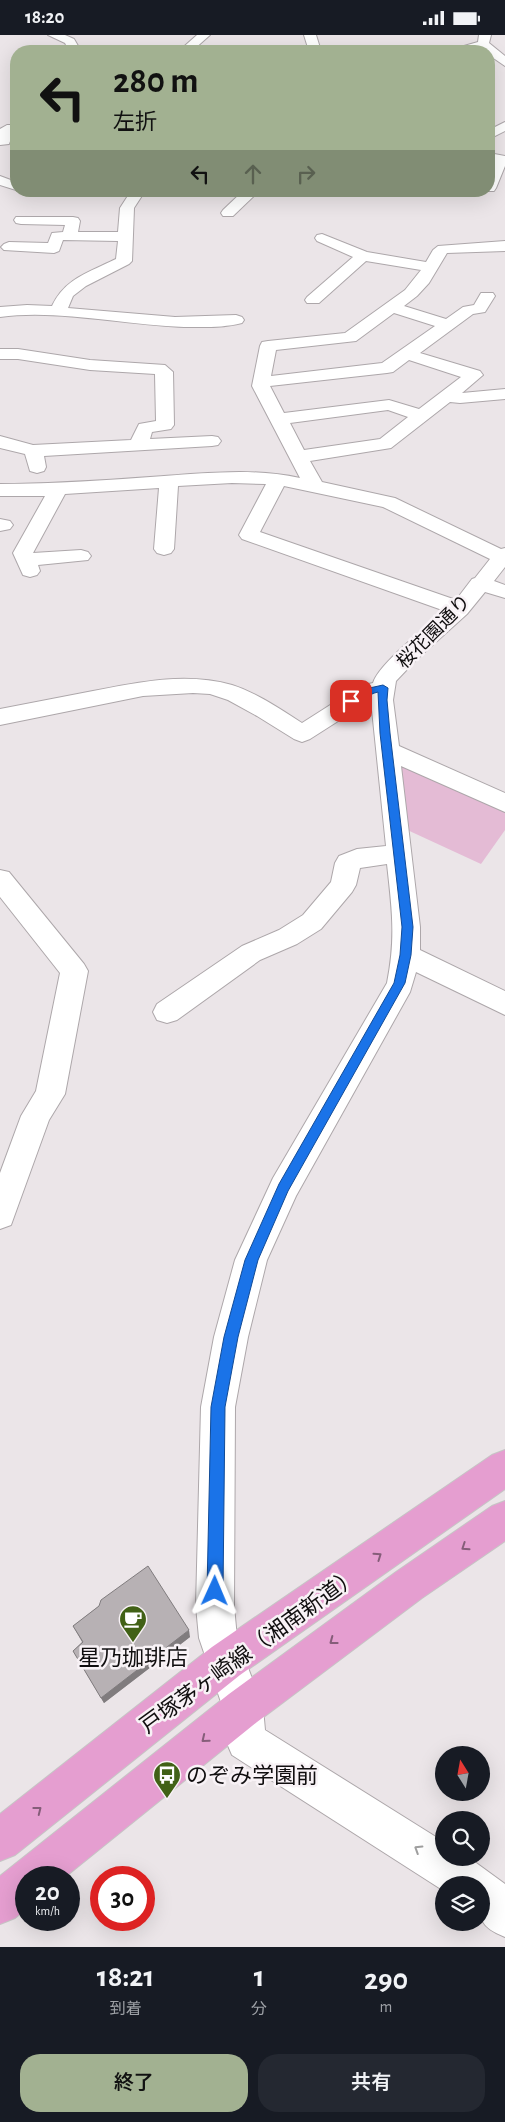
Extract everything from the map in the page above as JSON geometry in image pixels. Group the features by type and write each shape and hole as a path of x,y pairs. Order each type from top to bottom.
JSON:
{"main road":[{"name":"戸塚茅ヶ崎線（湘南新道）","path":"0,1841 226,1661 505,1468"},
{"path":"46,1866 242,1708 409,1585 505,1519"},
{"path":"0,1903 15,1891"}],"street":[{"path":"54,35 70,41 72,45"},
{"path":"192,45 204,35"},
{"path":"495,52 505,62"},
{"path":"0,141 4,141 7,129 10,129"},
{"path":"495,158 501,159 495,173"},
{"path":"58,312 66,294 80,283 124,261 128,208 135,197"},
{"path":"228,213 245,197"},
{"path":"22,220 73,221 68,236"},
{"path":"9,247 54,248 57,236 125,237"},
{"path":"322,238 363,256 430,267"},
{"path":"480,246 486,255 505,260"},
{"path":"314,486 261,386 268,346 350,337 411,293 423,280 438,253 443,249 505,246"},
{"path":"313,300 363,256"},
{"path":"261,382 387,368 469,310 479,309 486,296"},
{"path":"392,307 448,325"},
{"path":"0,312 10,310 58,312 194,322 236,320"},
{"path":"0,354 18,354 90,365 159,369 164,372 165,425 145,428 138,445"},
{"path":"298,457 385,444 474,375 407,354"},
{"path":"447,396 460,398 505,394"},
{"path":"278,419 389,405 421,415"},
{"path":"0,442 33,451 212,441"},
{"path":"33,451 51,489 23,553 27,565 81,556"},
{"path":"0,490 51,489 247,477 278,479 398,506 446,531 504,555"},
{"path":"278,479 249,535 460,609"},
{"path":"164,549 169,481"},
{"name":"桜花園通り","path":"383,688 385,680 408,655 460,609 504,555"},
{"path":"480,583 505,592"},
{"path":"0,717 129,691 164,686 189,686 224,691 250,702 302,734 368,691 383,688 382,700 387,750 407,927 406,955 400,983 284,1187 251,1260 231,1337 218,1407 215,1606 218,1638 242,1708 246,1741 459,1876"},
{"path":"387,750 505,803"},
{"path":"167,1012 251,953 288,937 312,922 343,885 348,863 357,858 399,853"},
{"path":"0,879 74,971 50,1094 36,1116 0,1215"},
{"path":"406,955 505,1004"},
{"path":"490,1899 505,1916"}],"shaded area":[{"path":"394,760 505,808 505,830 481,864 403,828"}],"building":[{"name":"星乃珈琲店","path":"148,1566 189,1630 101,1698 73,1651 83,1642 73,1626 99,1606 101,1600"}],"place":[{"name":"星乃珈琲店","path":"133,1643"},
{"name":"のぞみ学園前","path":"167,1799"}],"route":[{"path":"215,1591 218,1407 231,1337 251,1260 284,1187 400,983 406,955 407,927 385,733 382,700 383,688 368,691 351,701"}]}
